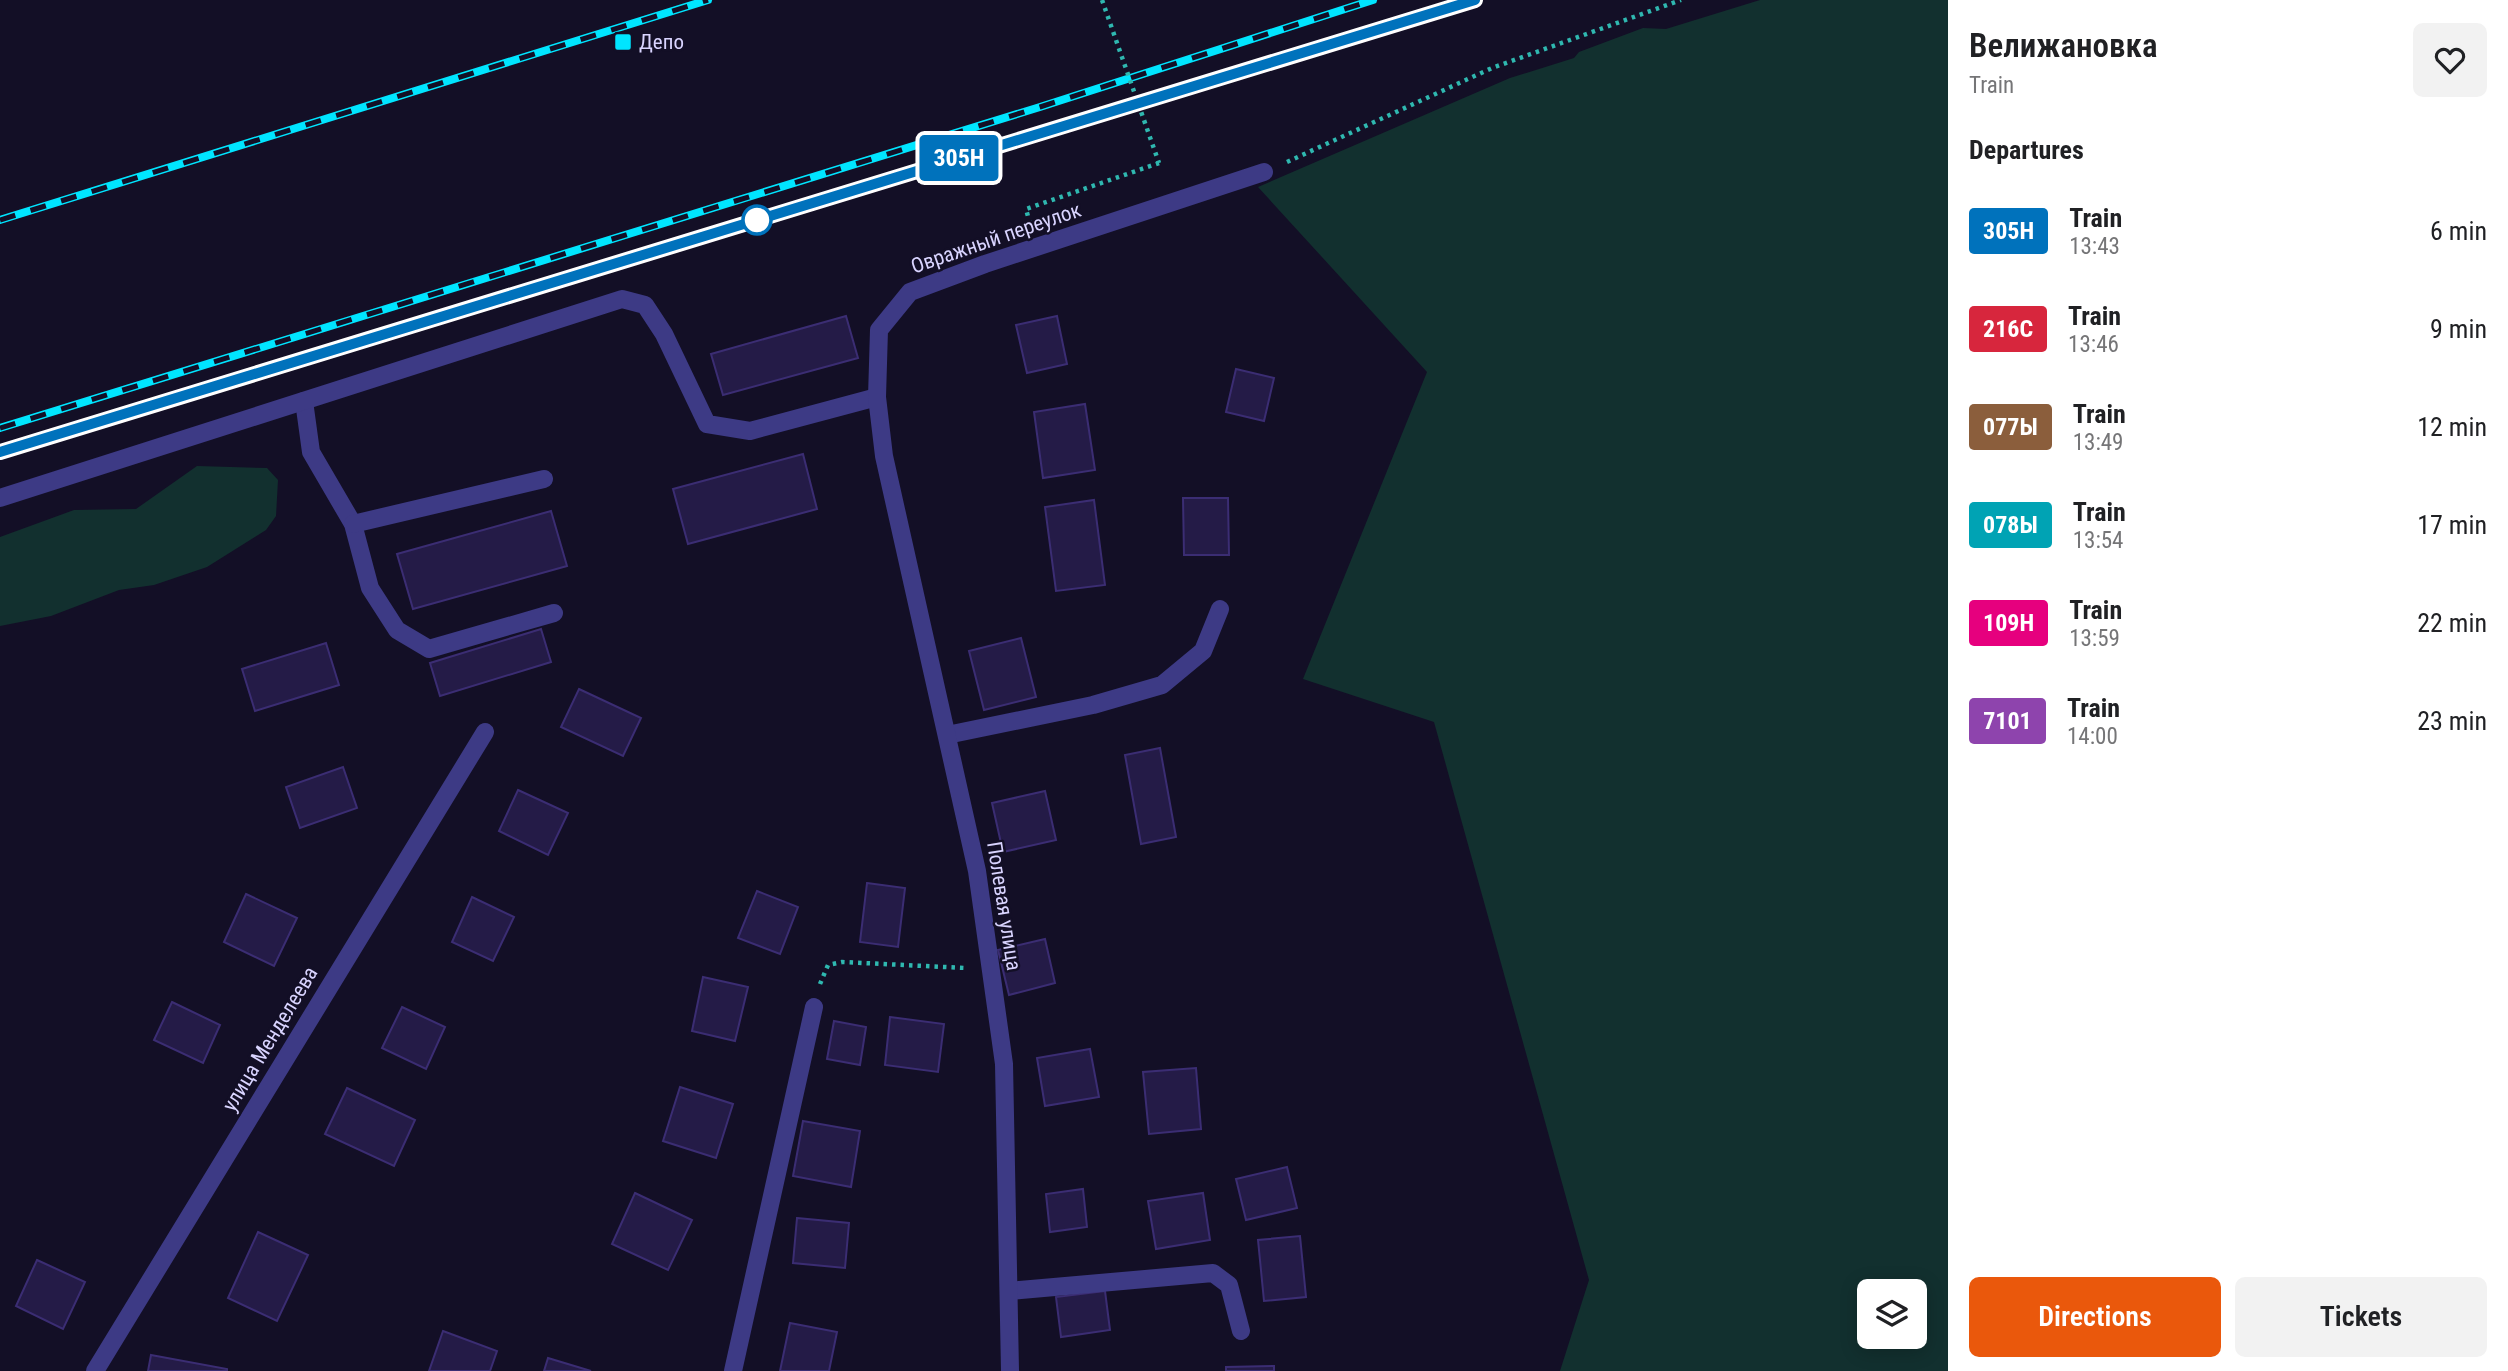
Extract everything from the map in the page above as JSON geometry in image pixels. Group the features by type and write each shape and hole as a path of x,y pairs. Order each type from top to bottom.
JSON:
{"street":[{"name":"Овражный переулок","path":"884,456 877,397 880,330 911,292 985,264 1264,172"},
{"path":"0,498 622,299 645,305 664,334 707,424 750,431 877,397"},
{"path":"304,401 311,452 353,524 370,588 397,630 429,649 554,612"},
{"name":"Полевая улица","path":"884,456 977,871 991,968 1004,1064 1010,1371"},
{"path":"353,524 544,479"},
{"path":"947,735 1093,705 1162,685 1203,651 1220,609"},
{"name":"улица Менделеева","path":"95,1371 485,732"},
{"path":"733,1371 814,1007"},
{"path":"1009,1291 1213,1273 1229,1284 1241,1332"}],"path":[{"path":"1026,209 1158,163 1102,0"},
{"path":"1264,172 1492,68 1681,0"},
{"path":"814,1007 828,965 842,962 991,968"}],"green space":[{"path":"1760,0 1948,0 1948,1371 1560,1371 1589,1280 1434,722 1303,679 1427,372 1258,187 1510,78 1574,58 1579,52 1643,28 1666,29"},
{"path":"197,466 267,468 278,480 276,516 266,530 207,567 154,585 119,590 51,616 0,626 0,537 74,510 136,509"}],"building":[{"path":"846,316 858,358 723,395 711,354"},
{"path":"1057,316 1067,364 1027,373 1016,325"},
{"path":"1236,369 1274,378 1264,421 1226,412"},
{"path":"1085,404 1095,470 1043,478 1034,412"},
{"path":"803,454 817,509 688,544 673,489"},
{"path":"1183,498 1228,498 1229,555 1184,555"},
{"path":"1094,500 1105,585 1056,591 1045,507"},
{"path":"551,511 567,566 413,609 397,554"},
{"path":"541,629 551,662 440,696 430,663"},
{"path":"1021,638 1036,697 984,710 969,651"},
{"path":"326,643 339,685 255,711 242,669"},
{"path":"579,689 641,718 623,756 561,727"},
{"path":"1160,748 1176,837 1141,844 1125,755"},
{"path":"343,767 357,808 300,828 286,787"},
{"path":"518,790 568,813 548,855 499,831"},
{"path":"1045,791 1056,840 1003,852 992,803"},
{"path":"867,883 905,888 898,947 860,942"},
{"path":"757,891 798,907 780,954 738,938"},
{"path":"246,894 297,918 274,966 224,942"},
{"path":"472,897 514,917 493,961 452,942"},
{"path":"1045,939 1055,983 1009,995 998,950"},
{"path":"703,977 748,987 735,1041 692,1031"},
{"path":"172,1002 220,1025 203,1063 154,1040"},
{"path":"402,1007 445,1027 426,1069 382,1048"},
{"path":"890,1017 944,1024 938,1072 885,1065"},
{"path":"834,1021 866,1027 860,1065 827,1059"},
{"path":"1090,1049 1099,1097 1045,1106 1037,1058"},
{"path":"1196,1068 1201,1129 1149,1134 1143,1072"},
{"path":"680,1087 733,1104 716,1158 663,1141"},
{"path":"347,1088 415,1120 394,1166 325,1134"},
{"path":"803,1121 860,1131 851,1187 793,1176"},
{"path":"1287,1167 1297,1208 1246,1220 1236,1179"},
{"path":"1083,1189 1087,1227 1050,1232 1046,1194"},
{"path":"635,1193 692,1220 668,1270 612,1244"},
{"path":"1203,1193 1210,1240 1156,1249 1148,1201"},
{"path":"797,1218 849,1223 845,1268 793,1263"},
{"path":"258,1232 308,1255 277,1321 228,1298"},
{"path":"1300,1236 1306,1297 1264,1301 1258,1240"},
{"path":"37,1260 85,1282 63,1329 16,1306"},
{"path":"1105,1291 1110,1330 1061,1337 1056,1297"},
{"path":"790,1323 837,1332 829,1371 780,1371"},
{"path":"443,1331 497,1351 490,1371 429,1371"},
{"path":"151,1355 227,1369 227,1371 148,1371"},
{"path":"548,1358 591,1371 544,1371"},
{"path":"1274,1366 1274,1371 1226,1371 1226,1367"}],"railway":[{"path":"0,220 708,0"},
{"path":"0,428 1040,107 1373,0"},
{"path":"0,452 1475,0"}],"train":[{"name":"305Н","path":"0,452 1475,0"}],"place":[{"name":"Депо","path":"623,42"}]}
